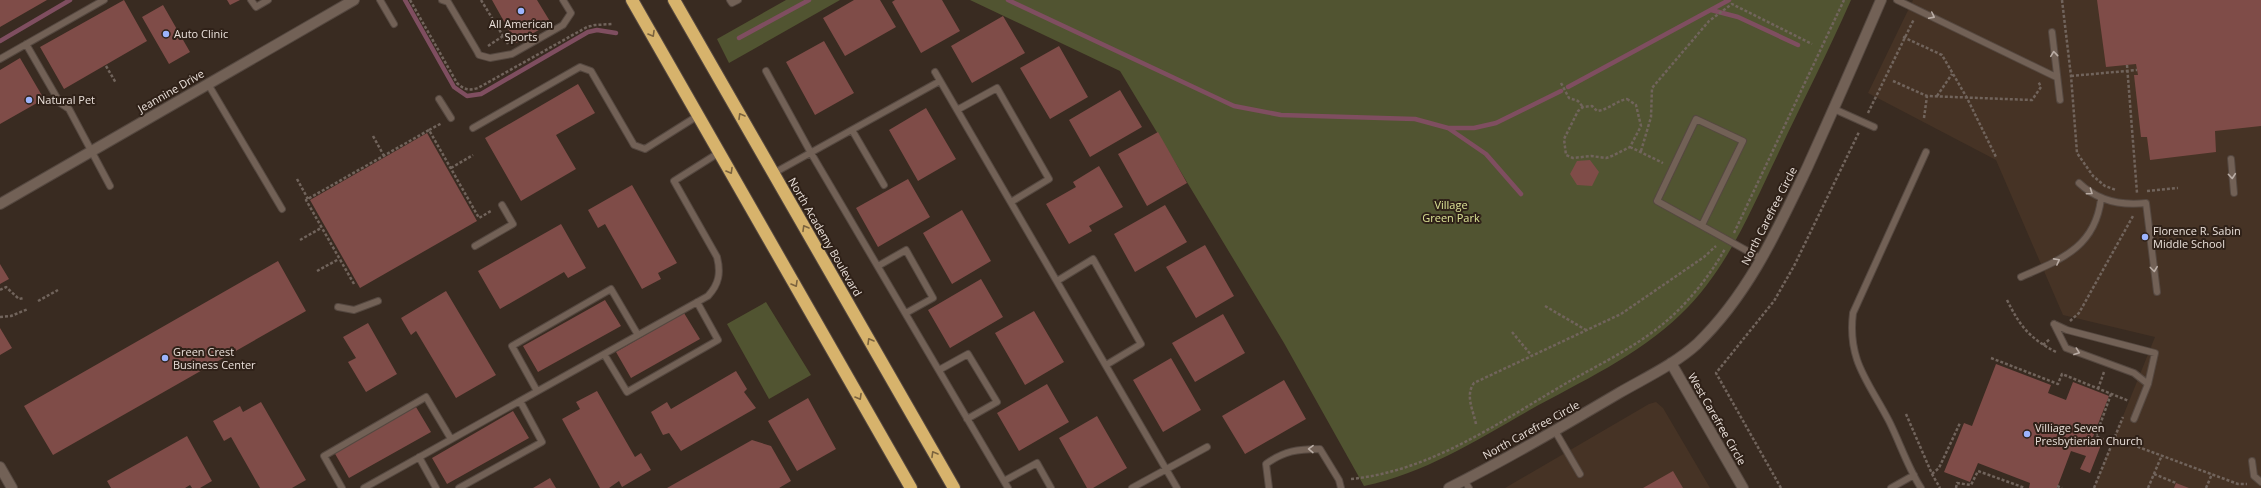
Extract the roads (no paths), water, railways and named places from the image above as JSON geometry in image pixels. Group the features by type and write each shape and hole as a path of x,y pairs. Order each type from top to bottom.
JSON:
{"highway":[{"path":"632,0 911,488"},
{"name":"North Academy Boulevard","path":"674,0 954,488"}],"main road":[{"name":"Jeannine Drive","path":"0,204 353,0"},
{"name":"North Carefree Circle","path":"1449,488 1466,484 1555,430 1671,363 1696,344 1724,313 1739,296 1779,227 1834,109 1882,0"},
{"name":"West Carefree Circle","path":"1671,363 1743,488"},
{"path":"0,467 12,488"}],"lane":[{"path":"0,59 104,0"},
{"path":"251,0 256,7 268,0"},
{"path":"380,0 394,24"},
{"path":"442,0 448,2 478,52 490,58 512,54 563,25 571,13 563,0"},
{"path":"730,0 732,3 738,0"},
{"path":"1897,0 2056,76"},
{"path":"2052,32 2060,100"},
{"path":"26,44 60,103 69,109 85,136 90,152 110,186"},
{"path":"473,128 580,67 591,71 634,145 645,149 699,115"},
{"path":"766,71 810,153 906,313 1008,488"},
{"path":"935,72 1177,488"},
{"path":"774,173 940,81"},
{"path":"208,84 282,209"},
{"path":"957,110 997,88 1049,179 1011,202"},
{"path":"439,99 451,118"},
{"path":"1834,109 1874,127"},
{"path":"1702,225 1743,141 1696,119 1657,201 1762,258"},
{"path":"852,130 884,185"},
{"path":"364,488 697,302 715,288 719,279 720,268 717,257 674,181 720,152"},
{"path":"1921,488 1889,420 1866,382 1853,347 1851,329 1853,313 1926,152"},
{"path":"2231,159 2234,192"},
{"path":"2079,183 2087,191 2101,199 2119,203 2146,203 2157,292"},
{"path":"2021,276 2051,264 2077,248 2095,225 2101,199"},
{"path":"475,246 513,224 502,205"},
{"path":"878,266 906,250 933,298 906,313"},
{"path":"1057,281 1093,259 1141,344 1106,365"},
{"path":"537,391 512,346 611,289 638,334"},
{"path":"338,307 354,310 378,301"},
{"path":"604,354 627,392 718,340 697,302"},
{"path":"2134,419 2148,384 2155,353 2062,328 2054,324 2066,348 2134,373 2148,384"},
{"path":"939,370 968,354 972,360 996,402 967,419"},
{"path":"342,488 324,456 426,397 452,439"},
{"path":"458,488 542,442 520,401"},
{"path":"1555,430 1580,474"},
{"path":"1132,488 1206,447"},
{"path":"1269,488 1266,464 1280,454 1303,449 1320,449 1339,480 1341,488"},
{"path":"419,457 436,488"},
{"path":"2252,461 2254,476 2261,482"},
{"path":"1004,481 1037,463 1051,488"},
{"path":"1891,488 1914,475"}],"waterway":[{"path":"0,41 70,0"},
{"path":"405,0 454,87 467,96 481,94 588,32 597,30 616,33"},
{"path":"739,38 809,0"},
{"path":"1008,0 1234,106 1281,115 1415,119 1448,128 1486,154 1521,194"},
{"path":"1568,87 1729,0"},
{"path":"1711,10 1738,17 1798,45"},
{"path":"1448,128 1474,128 1496,123 1561,91"}],"place":[{"name":"All American Sports","path":"521,11"},
{"name":"Auto Clinic","path":"166,34"},
{"name":"Natural Pet","path":"29,100"},
{"name":"Florence R. Sabin Middle School","path":"2145,237"},
{"name":"Green Crest Business Center","path":"165,358"},
{"name":"Villiage Seven Presbytierian Church","path":"2027,434"}],"park label":[{"name":"Village Green Park","path":"1451,211"}]}
